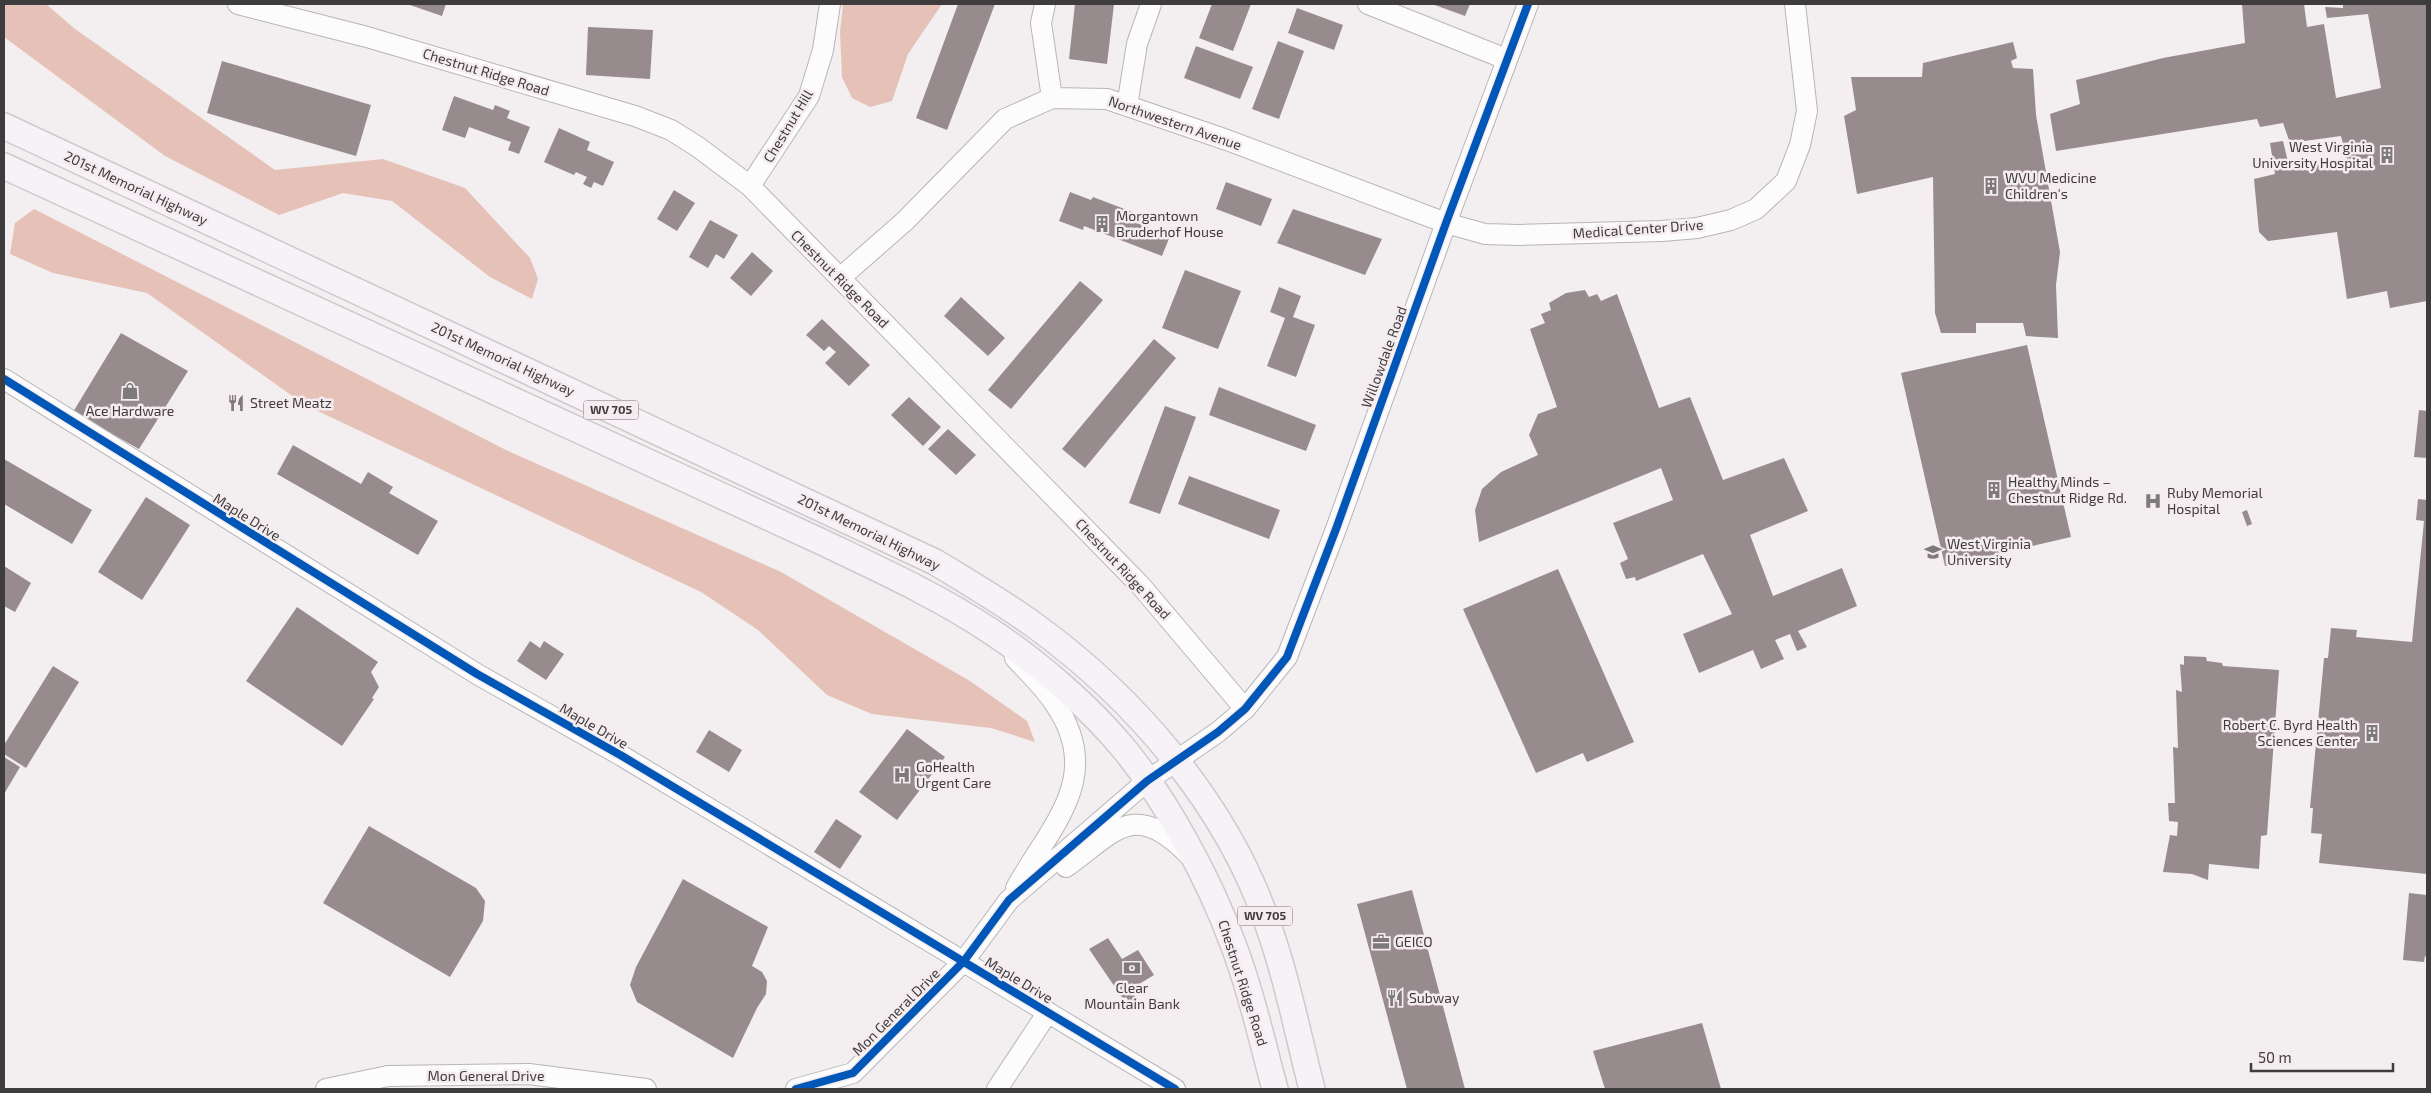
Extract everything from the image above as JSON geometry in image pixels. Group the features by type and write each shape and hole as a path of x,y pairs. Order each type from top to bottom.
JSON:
{"main road":[{"name":"201st Memorial Highway","path":"4,126 935,562 982,590 1035,626 1126,704 1176,760"},
{"name":"WV 705","path":"4,166 822,542 931,595 990,631 1087,708 1124,748 1147,781"},
{"name":"WV 705","path":"1176,760 1207,803 1236,852 1268,924 1312,1089"},
{"name":"Chestnut Ridge Road","path":"1147,781 1194,859 1234,945 1275,1089"}],"street":[{"name":"Chestnut Ridge Road","path":"238,4 367,36 635,116 671,130 692,142 750,186 1141,586 1245,709"},
{"name":"Chestnut Hill","path":"750,186 809,96 823,50 830,4"},
{"path":"1045,4 1041,23 1052,98"},
{"path":"1127,106 1137,44 1151,4"},
{"path":"1368,4 1506,59"},
{"name":"Willowdale Road","path":"1245,709 1287,657 1336,529 1446,222 1528,4"},
{"name":"Medical Center Drive","path":"1446,222 1493,234 1662,231 1697,228 1722,222 1756,209 1786,181 1805,130 1807,112 1795,4"},
{"name":"Northwestern Avenue","path":"840,278 905,221 1005,119 1052,98 1107,99 1227,140 1446,222"},
{"name":"Maple Drive","path":"4,379 468,668 622,756 1174,1089"},
{"path":"990,631 1055,703 1070,732 1077,756 1072,792 1009,900"},
{"path":"1147,781 1218,732 1245,709"},
{"name":"Mon General Drive","path":"796,1089 853,1073 964,961 1009,900 1147,781"},
{"path":"1009,900 1050,879 1110,833 1129,824 1144,824 1159,831 1177,842 1194,859"},
{"path":"997,1089 1048,1012"},
{"name":"Mon General Drive","path":"326,1089 388,1076 529,1074 646,1089"}],"shaded area":[{"path":"4,4 46,4 75,29 275,170 383,159 465,188 530,258 538,279 532,299 490,277 392,201 343,193 279,215 165,156 4,37"},
{"path":"843,4 942,4 908,54 892,101 870,107 852,98 842,77 840,32"},
{"path":"34,209 506,450 781,572 970,681 1027,721 1035,742 991,728 872,714 827,695 758,630 701,592 305,405 147,293 53,273 10,254 15,223"}],"building":[{"path":"407,4 446,4 442,16"},
{"path":"958,4 995,4 947,130 916,118"},
{"path":"1075,4 1114,4 1107,64 1069,59"},
{"path":"1212,4 1251,4 1233,51 1199,38"},
{"path":"1432,4 1470,4 1465,16"},
{"name":"West Virginia University Hospital","path":"2242,4 2304,4 2307,27 2324,24 2336,98 2381,88 2368,14 2327,18 2325,7 2343,8 2343,4 2427,4 2427,301 2390,308 2387,291 2347,299 2337,232 2268,241 2259,232 2254,179 2275,174 2270,143 2283,141 2290,170 2347,160 2341,136 2290,143 2283,123 2260,127 2257,119 2056,151 2050,114 2080,104 2076,80 2163,58 2245,43"},
{"path":"1297,8 1343,25 1334,50 1288,33"},
{"path":"588,27 653,30 650,79 586,75"},
{"path":"1278,41 1304,51 1279,119 1252,109"},
{"name":"WVU Medicine Children's","path":"2013,42 2017,58 2011,61 2013,68 2033,69 2036,115 2060,252 2056,285 2058,338 2026,336 2023,323 1976,323 1976,333 1941,333 1935,313 1933,177 1857,194 1844,116 1856,110 1851,77 1922,77 1923,63"},
{"path":"1196,46 1253,67 1240,99 1184,78"},
{"path":"222,61 371,105 356,156 207,113"},
{"path":"454,96 493,110 495,105 510,111 507,118 530,127 519,154 508,150 511,142 469,127 465,138 442,130"},
{"path":"559,128 590,142 587,150 614,162 603,186 594,182 591,188 583,184 587,177 576,172 574,175 544,162"},
{"path":"1226,182 1272,199 1261,226 1216,209"},
{"path":"674,190 695,203 677,231 657,219"},
{"name":"Morgantown Bruderhof House","path":"1070,192 1091,200 1093,197 1135,213 1132,221 1170,236 1162,256 1084,226 1083,230 1059,221"},
{"path":"1293,209 1382,239 1365,275 1277,243"},
{"path":"710,220 738,235 724,259 716,254 708,268 689,257"},
{"path":"752,252 773,271 751,296 730,278"},
{"path":"1185,270 1241,291 1218,349 1162,328"},
{"path":"1080,281 1103,300 1011,409 988,390"},
{"path":"1279,287 1301,296 1293,317 1315,325 1296,377 1267,366 1285,318 1270,312"},
{"path":"1585,290 1589,297 1597,294 1601,301 1617,294 1659,408 1690,397 1723,480 1784,458 1808,511 1750,535 1773,596 1842,568 1857,606 1798,631 1807,647 1797,651 1790,634 1775,640 1784,659 1761,669 1753,650 1699,673 1683,634 1732,614 1703,554 1636,581 1635,577 1626,579 1620,563 1628,559 1613,523 1673,500 1661,468 1479,542 1475,510 1482,489 1501,472 1538,455 1529,435 1538,414 1557,407 1530,329 1545,323 1541,314 1551,310 1549,303 1566,293"},
{"path":"961,297 1005,338 988,356 944,316"},
{"path":"822,319 870,365 849,386 825,363 836,352 829,346 824,351 806,335"},
{"name":"Ace Hardware","path":"121,333 188,371 139,449 73,412"},
{"path":"1154,339 1176,358 1085,468 1062,449"},
{"name":"Healthy Minds – Chestnut Ridge Rd.","path":"2027,345 2071,537 1945,566 1901,373"},
{"path":"1219,387 1316,425 1306,451 1209,415"},
{"path":"909,397 941,427 923,446 891,415"},
{"path":"1165,406 1196,417 1160,514 1129,503"},
{"path":"2419,410 2427,411 2427,458 2414,457"},
{"path":"948,429 976,455 956,475 928,449"},
{"path":"293,445 361,484 368,472 393,487 389,493 438,521 418,555 277,474"},
{"path":"4,459 92,510 72,544 4,504"},
{"path":"1189,476 1280,510 1269,539 1178,504"},
{"path":"146,497 190,525 142,600 98,572"},
{"name":"Robert C. Byrd Health Sciences Center","path":"2418,499 2427,500 2427,874 2319,863 2322,834 2311,833 2313,808 2310,808 2324,658 2328,658 2331,628 2357,630 2356,637 2412,642 2424,521 2416,520"},
{"path":"2247,510 2252,524 2247,526 2242,512"},
{"path":"4,566 31,583 15,612 4,606"},
{"path":"1558,569 1634,742 1587,762 1583,753 1536,773 1463,609"},
{"path":"297,607 378,662 371,672 379,687 372,698 374,699 342,746 246,681"},
{"path":"530,641 540,648 544,641 564,654 546,680 517,661"},
{"path":"2184,656 2206,657 2207,661 2222,663 2223,666 2279,670 2267,835 2261,836 2259,869 2209,864 2208,880 2192,874 2163,872 2170,835 2177,836 2178,822 2169,821 2168,803 2175,803 2173,747 2178,748 2176,690 2182,692 2180,664 2184,665"},
{"path":"53,666 79,682 26,768 4,754 4,745"},
{"name":"GoHealth Urgent Care","path":"907,729 945,757 897,820 859,792"},
{"path":"709,730 742,750 729,772 696,752"},
{"path":"4,757 20,767 4,794"},
{"path":"836,819 862,836 840,869 814,852"},
{"path":"369,826 476,888 485,901 483,921 450,977 323,903"},
{"path":"683,879 768,927 752,966 762,972 767,981 766,994 757,1008 733,1058 637,1002 630,985 636,967"},
{"path":"1412,890 1465,1089 1407,1089 1357,904"},
{"path":"2409,893 2427,895 2427,957 2425,956 2424,962 2403,960"},
{"path":"1108,938 1122,959 1138,950 1154,975 1131,989 1141,1008 1135,1011 1126,997 1123,999 1089,949"},
{"path":"1702,1023 1721,1089 1605,1089 1593,1051"}],"cycle path":[{"path":"796,1089 853,1073 964,961 1009,900 1147,781 1218,732 1245,709 1287,657 1336,529 1446,223 1528,4"},
{"path":"4,379 477,674 622,756 1175,1089"}],"place":[{"name":"West Virginia University Hospital","path":"2387,155"},
{"name":"WVU Medicine Children's","path":"1991,186"},
{"name":"Morgantown Bruderhof House","path":"1102,224"},
{"name":"Ace Hardware","path":"130,391"},
{"name":"Street Meatz","path":"236,403"},
{"name":"Healthy Minds – Chestnut Ridge Rd.","path":"1994,490"},
{"name":"Ruby Memorial Hospital","path":"2153,501"},
{"name":"West Virginia University","path":"1933,552"},
{"name":"Robert C. Byrd Health Sciences Center","path":"2372,733"},
{"name":"GoHealth Urgent Care","path":"902,775"},
{"name":"GEICO","path":"1381,942"},
{"name":"Clear Mountain Bank","path":"1132,968"},
{"name":"Subway","path":"1395,998"}]}
